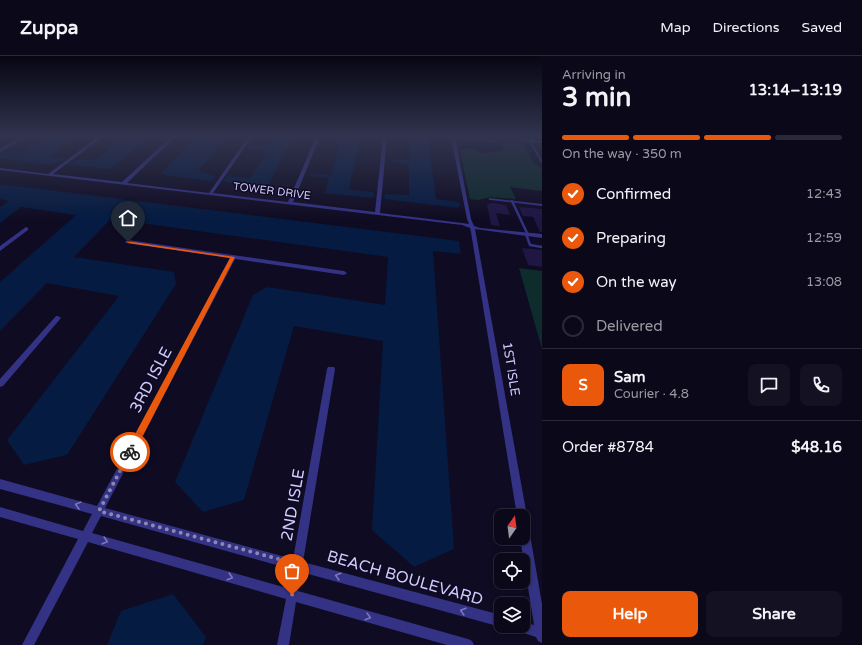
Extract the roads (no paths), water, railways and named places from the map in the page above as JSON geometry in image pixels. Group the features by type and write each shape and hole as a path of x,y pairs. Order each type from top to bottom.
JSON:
{"street":[{"path":"48,175 63,164"},
{"path":"123,184 143,164"},
{"path":"210,194 231,164"},
{"path":"290,204 307,164"},
{"path":"377,214 382,164"},
{"name":"1ST ISLE","path":"459,164 472,227 521,509"},
{"name":"TOWER DRIVE","path":"0,169 462,224 472,227 542,236"},
{"path":"491,199 542,205"},
{"path":"0,250 26,229"},
{"path":"128,242 344,273"},
{"name":"3RD ISLE","path":"28,645 233,257"},
{"path":"0,384 58,318"},
{"name":"2ND ISLE","path":"283,645 331,369"},
{"name":"BEACH BOULEVARD","path":"0,484 494,619"},
{"path":"0,512 468,645"},
{"path":"527,545 542,634 530,630"}],"lane":[{"path":"512,201 527,234 530,245 542,247"}],"water":[{"path":"68,164 116,164 111,169"},
{"path":"170,164 204,164 198,171 216,176 211,181 164,175 162,172"},
{"path":"259,164 279,164 269,184 258,186 223,182 227,176 250,178"},
{"path":"334,164 355,164 349,188 352,190 373,192 375,196 372,198 325,193 329,178 310,176 311,173 331,175"},
{"path":"407,164 432,164 436,199 458,202 461,205 458,208 384,199 385,194 409,195 409,165"},
{"path":"0,184 459,241 461,254 433,251 454,549 414,567 372,530 383,341 294,326 244,500 203,512 175,482 253,295 267,287 385,305 388,257 111,219 74,257 174,272 176,284 67,455 24,465 7,440 119,296 47,283 0,331 0,282 76,215 21,207 0,223 0,207 9,201 0,199"},
{"path":"173,594 206,637 203,645 107,645 121,611"}]}
